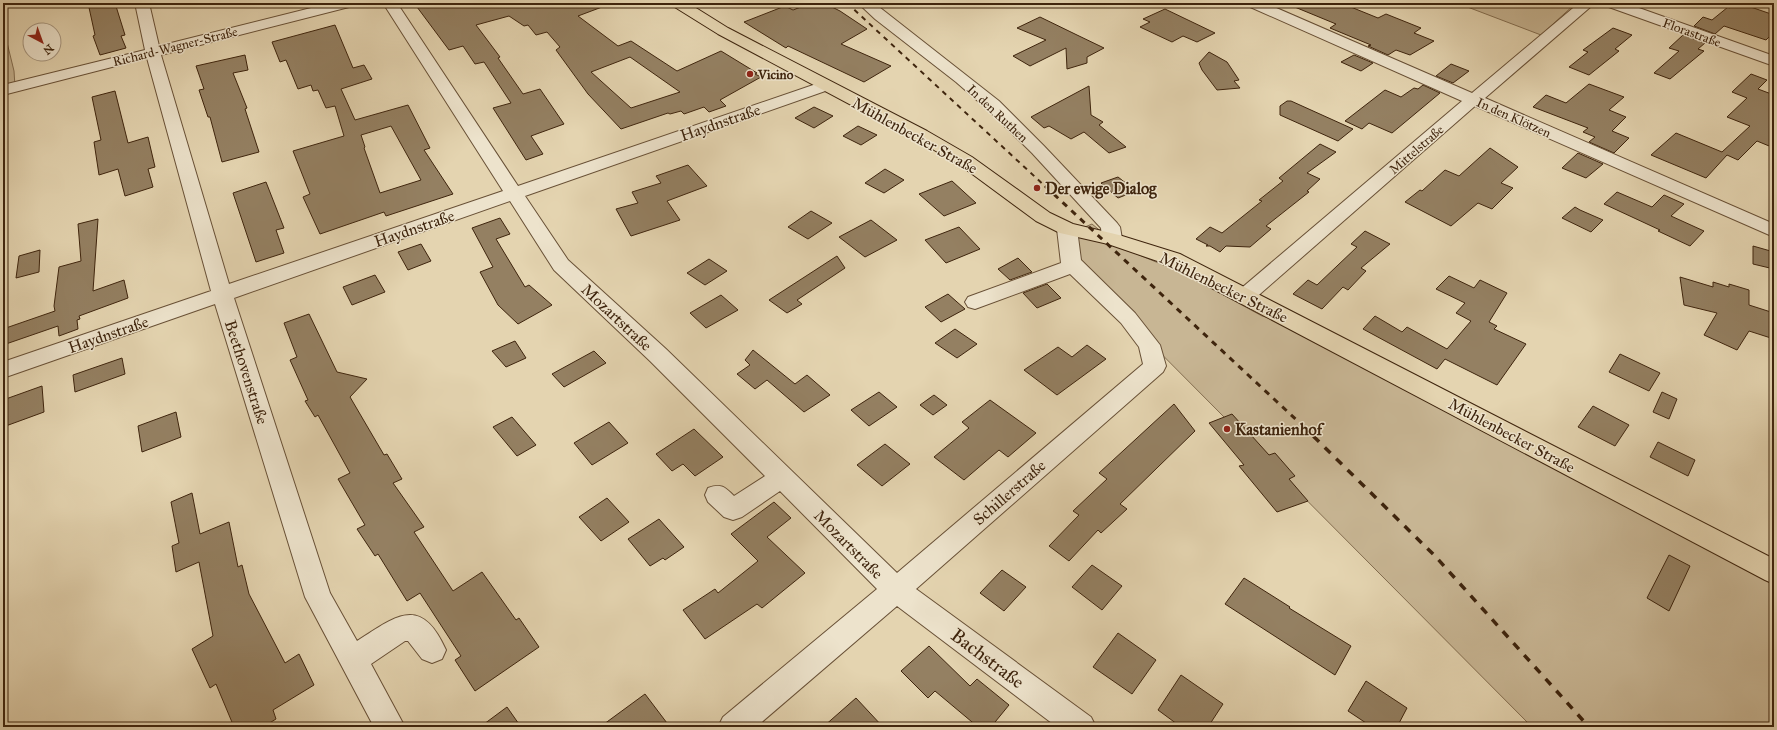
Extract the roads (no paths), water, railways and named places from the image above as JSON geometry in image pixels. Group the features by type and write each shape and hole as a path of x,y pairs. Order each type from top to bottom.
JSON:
{"main road":[{"name":"Mühlenbecker Straße","path":"678,3 723,31 825,86 921,135 966,161 1043,217 1067,229 1112,239 1174,259 1774,572"}],"street":[{"name":"Beethovenstraße","path":"142,3 152,52 222,294 318,597 390,727"},
{"name":"Richard-Wagner-Straße","path":"3,90 348,3"},
{"name":"Mozartstraße","path":"390,3 561,265 658,355 896,590"},
{"name":"In den Ruthen","path":"866,3 993,105 1044,156 1110,227 1112,239"},
{"name":"In den Klötzen","path":"1253,3 1774,231"},
{"name":"Mittelstraße","path":"1245,296 1588,3"},
{"name":"Florastraße","path":"1611,3 1774,61"},
{"name":"Haydnstraße","path":"3,370 825,86"},
{"name":"Schillerstraße","path":"733,727 896,590 1155,366 1149,345 1132,324 1071,263 1067,229"},
{"path":"975,302 1074,265"},
{"path":"717,495 733,510 782,477"},
{"name":"Bachstraße","path":"896,590 1081,727"},
{"path":"353,660 401,628 415,628 432,650"}],"railway":[{"path":"847,3 1046,187"},
{"path":"1045,186 1303,426"},
{"path":"1302,425 1435,556 1589,727"}],"place":[{"name":"Vicino","path":"750,74"},
{"name":"Der ewige Dialog","path":"1037,188"},
{"name":"Kastanienhof","path":"1227,429"}]}
